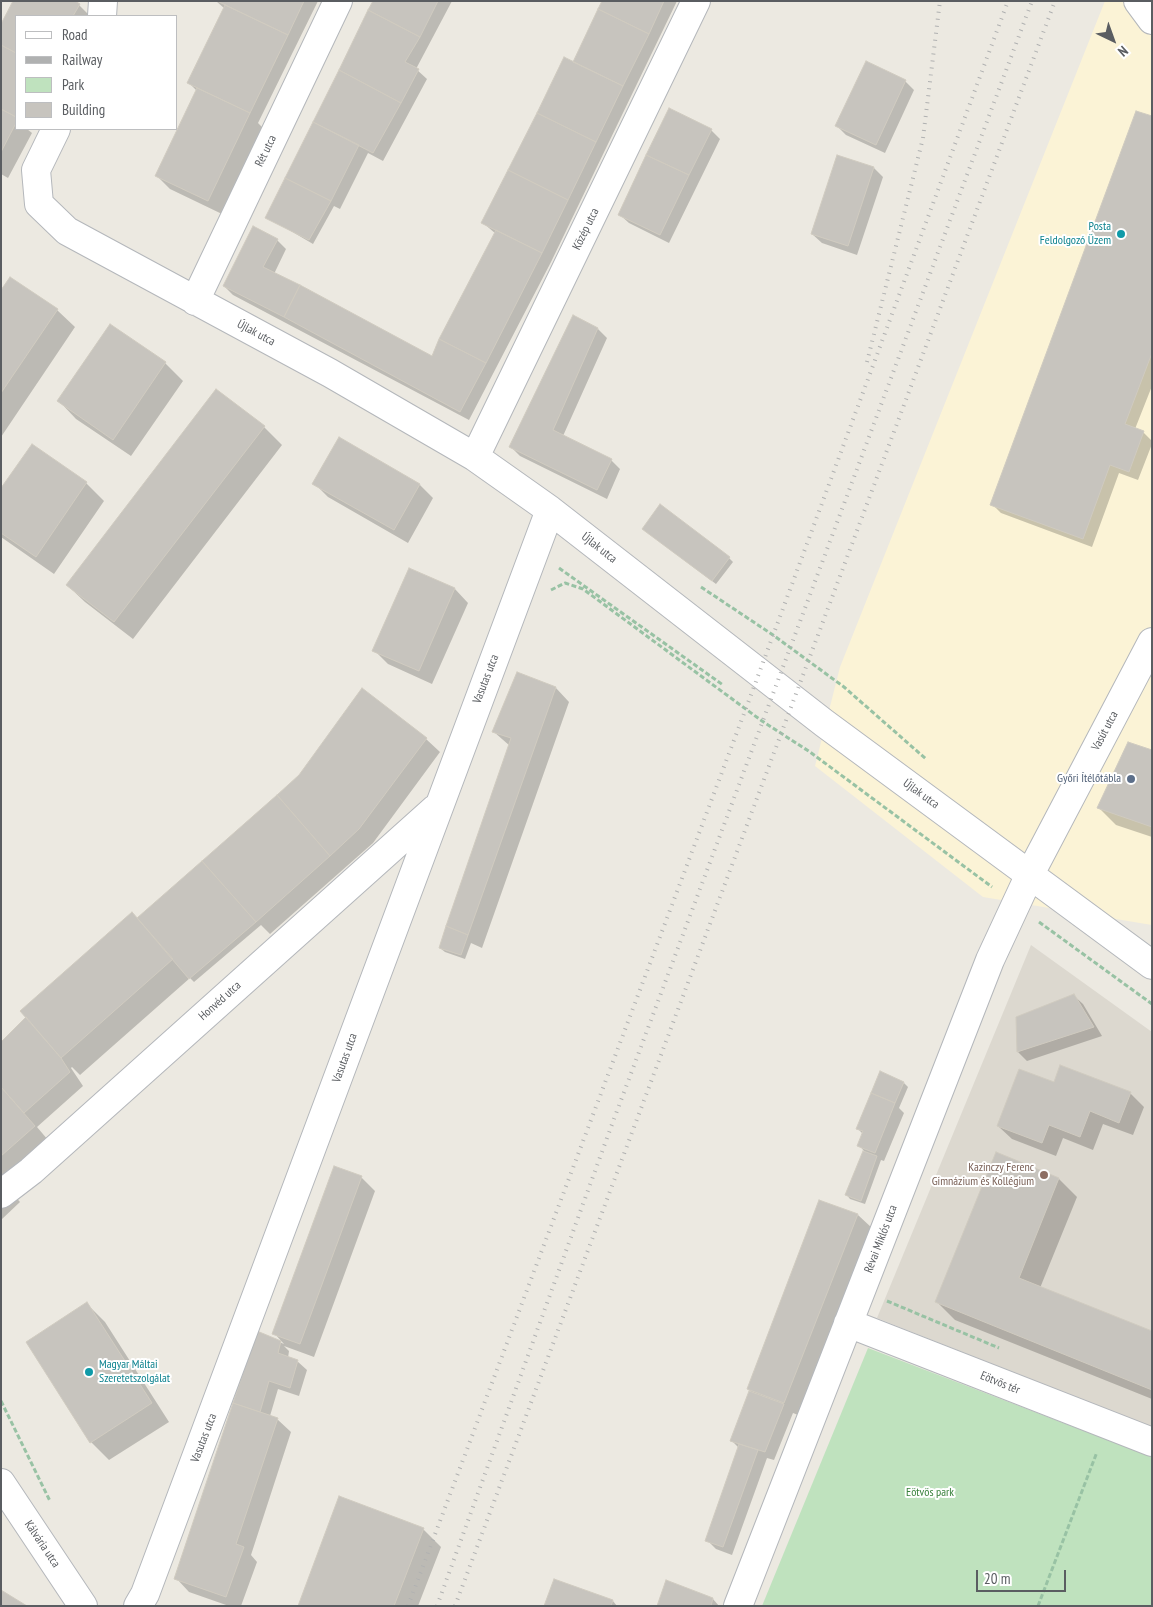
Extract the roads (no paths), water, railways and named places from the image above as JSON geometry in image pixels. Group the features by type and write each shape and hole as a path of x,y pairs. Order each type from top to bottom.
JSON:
{"street":[{"path":"102,15 103,1"},
{"name":"Rét utca","path":"195,301 338,1"},
{"name":"Közép utca","path":"475,457 696,1"},
{"path":"1138,1 1152,20"},
{"name":"Újlak utca","path":"56,130 36,170 39,204 67,231 330,373 475,457 550,510 824,723 1152,965"},
{"name":"Vasutas utca","path":"138,1606 145,1594 550,510"},
{"name":"Vasút utca","path":"1030,874 1152,642"},
{"name":"Honvéd utca","path":"1,1194 31,1171 438,807"},
{"name":"Révai Miklós utca","path":"738,1606 990,960 1030,874"},
{"name":"Eötvös tér","path":"848,1322 1152,1442"},
{"name":"Kálvária utca","path":"1,1483 84,1606"}],"railway":[{"path":"867,362 923,138 940,1"},
{"path":"408,1606 748,703 1008,1"},
{"path":"437,1606 611,1127 1032,1"},
{"path":"455,1606 1055,1"}],"place":[{"name":"Posta Feldolgozó Üzem","path":"1121,234"},
{"name":"Győri Ítélőtábla","path":"1131,779"},
{"name":"Kazinczy Ferenc Gimnázium és Kollégium","path":"1044,1175"},
{"name":"Magyar Máltai Szeretetszolgálat","path":"89,1372"}],"park label":[{"name":"Eötvös park","path":"930,1493"}]}
